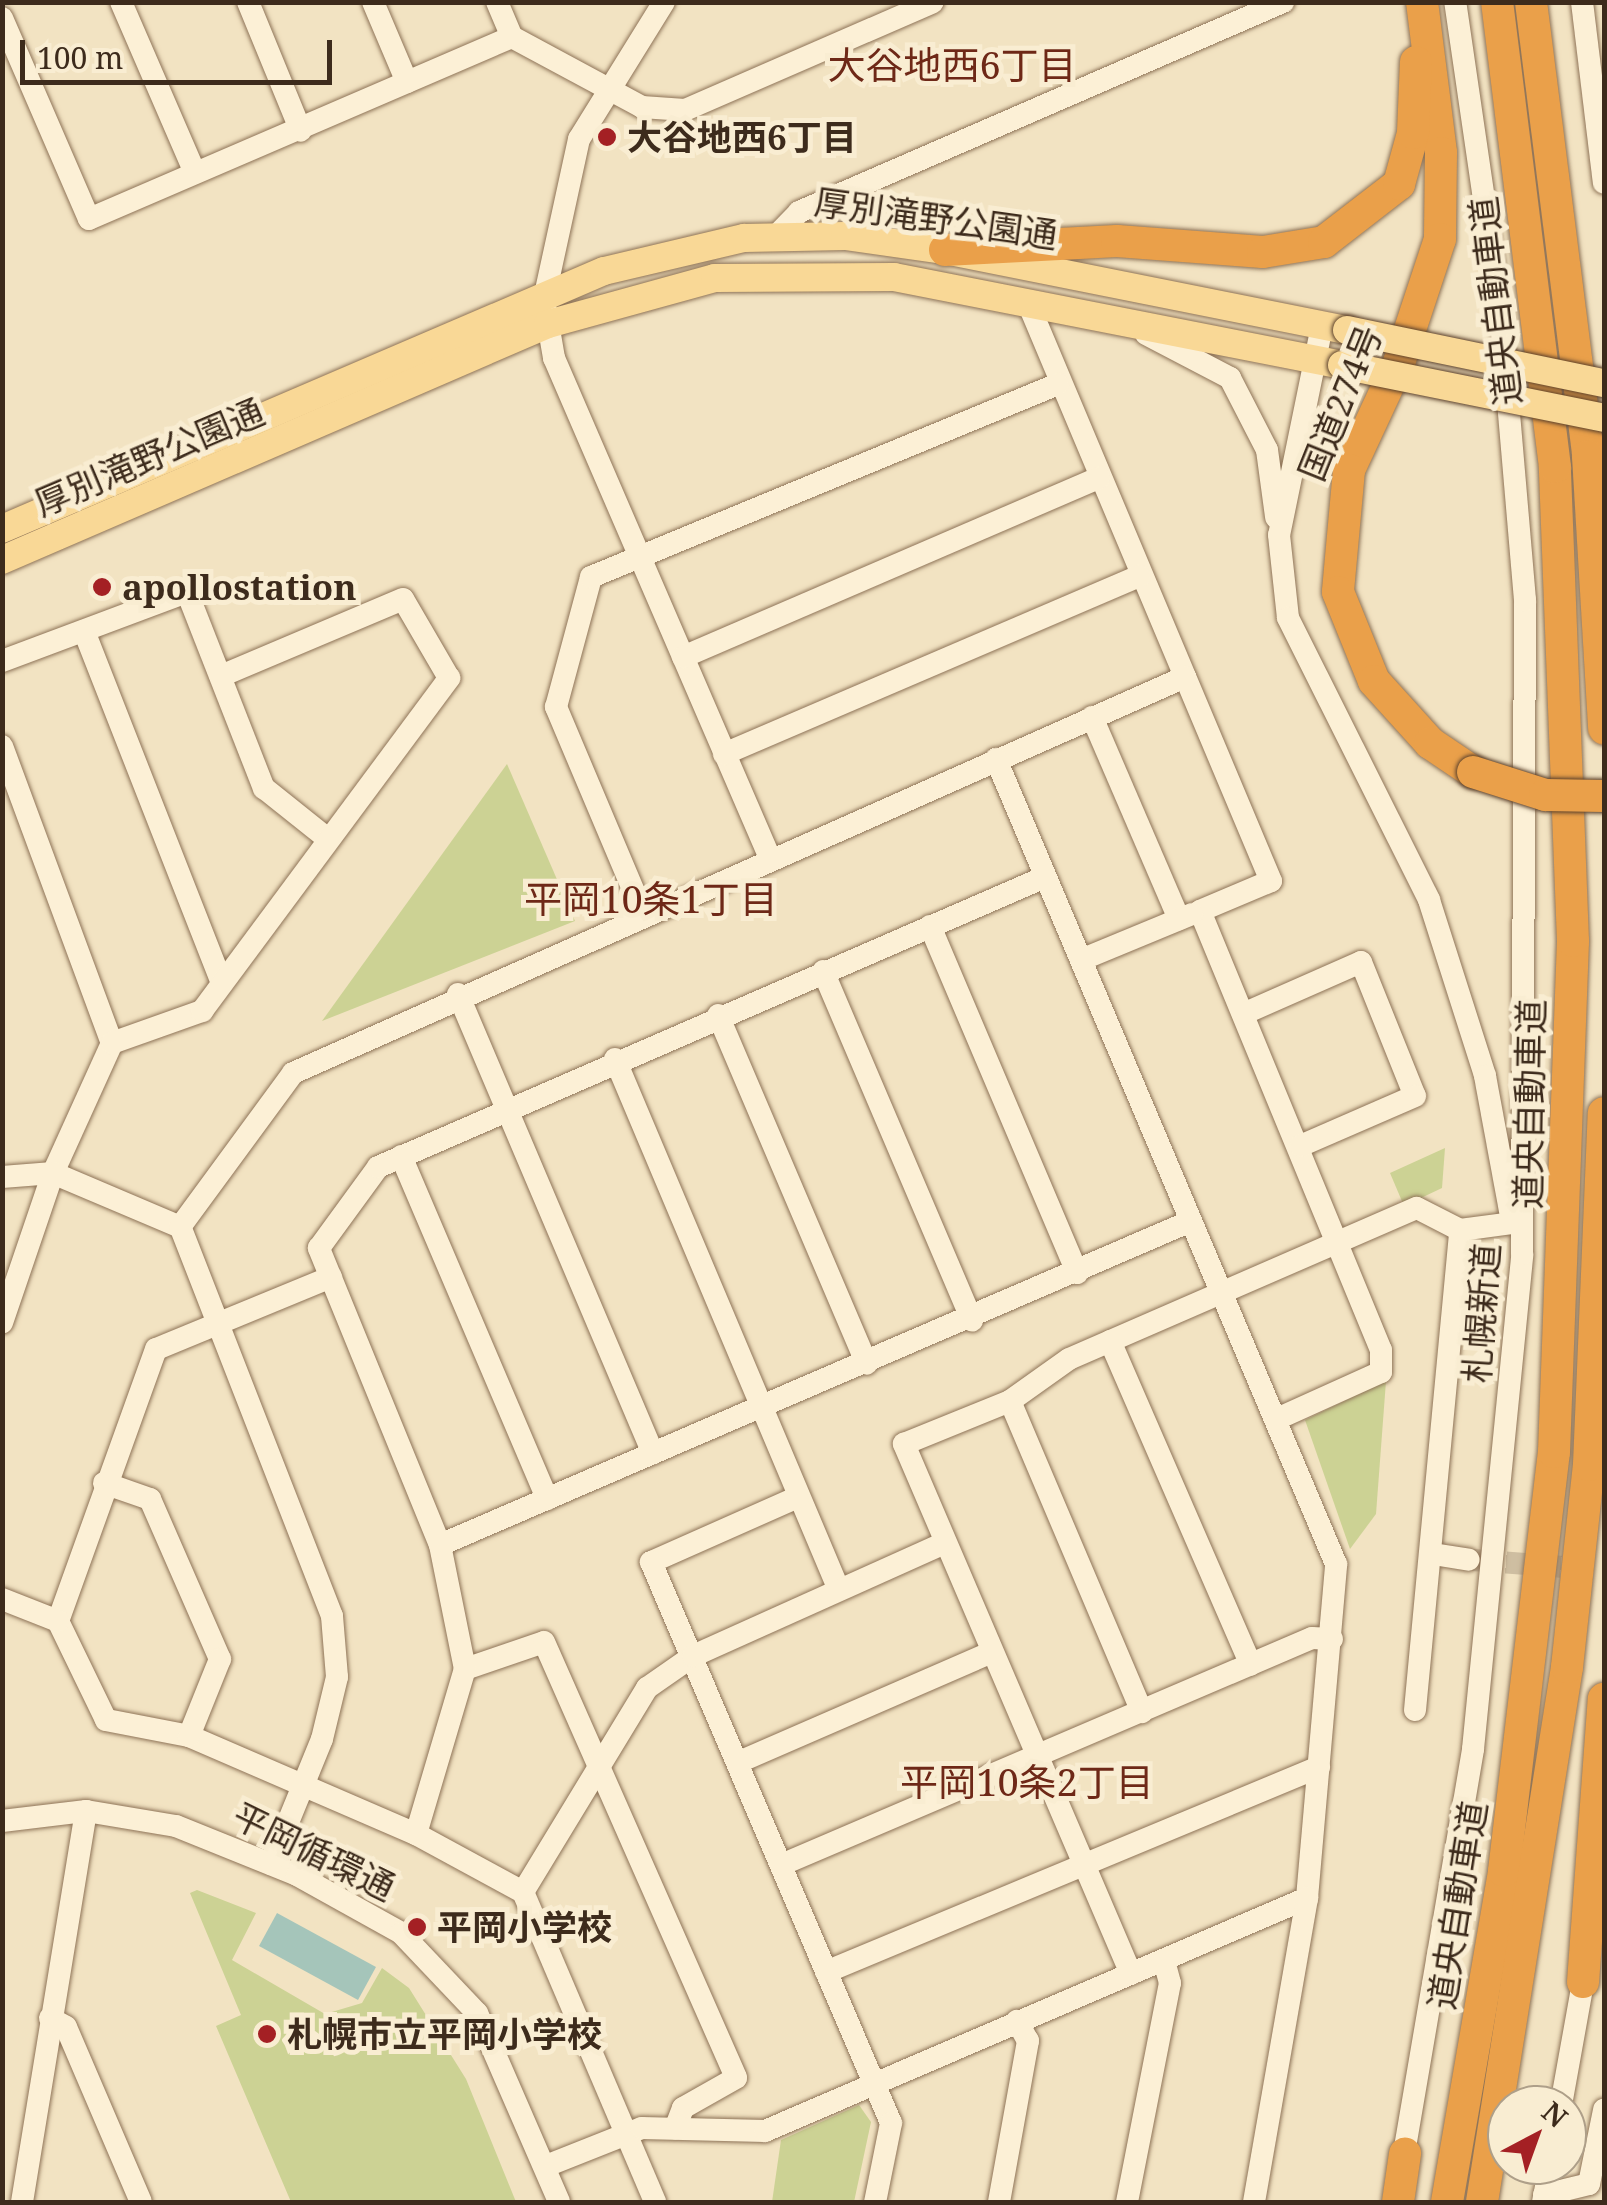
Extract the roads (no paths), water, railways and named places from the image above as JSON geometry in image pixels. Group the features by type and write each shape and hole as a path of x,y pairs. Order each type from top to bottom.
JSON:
{"highway":[{"path":"945,250 1117,241 1263,252 1324,242 1354,226 1404,167 1420,2"},
{"name":"国道274号","path":"1420,2 1441,153 1440,239 1400,360 1349,470 1338,592 1374,682 1430,742 1473,772 1546,796 1604,796"},
{"name":"道央自動車道","path":"1447,2202 1504,1871 1552,1470 1573,941 1555,467 1496,2"},
{"path":"1531,2 1588,456 1604,728"},
{"path":"1482,2202 1567,1667 1589,1465 1604,1112"},
{"path":"1583,1982 1604,1700"},
{"path":"1395,2202 1405,2154"}],"main road":[{"name":"厚別滝野公園通","path":"2,560 546,312 651,256 778,235 945,250 1604,384"},
{"name":"厚別滝野公園通","path":"2,529 546,312 677,284 773,274 894,277 1604,418"}],"street":[{"path":"121,2 195,173"},
{"path":"248,2 301,130"},
{"path":"372,2 406,82"},
{"path":"497,2 512,36 642,107 684,110 933,2"},
{"path":"664,2 605,88 579,139 546,312 640,554 770,858"},
{"path":"778,235 798,212 1283,2"},
{"name":"札幌新道","path":"1405,2154 1473,1749 1522,1254 1524,600 1500,309 1455,2"},
{"path":"1582,2 1604,183"},
{"path":"2,18 89,219 512,36"},
{"path":"1028,303 1058,384 1271,881 1080,960"},
{"path":"1101,318 1230,378 1267,450 1288,618 1429,900 1484,1076 1512,1223 1522,1254"},
{"path":"1279,535 1329,362 1334,328"},
{"path":"643,913 556,707 591,577 1058,384"},
{"path":"683,656 1099,478"},
{"path":"724,754 1140,576"},
{"path":"2,661 187,592 264,788 328,839"},
{"path":"112,1044 202,1011 449,678 403,599 221,676"},
{"path":"84,631 222,983"},
{"path":"180,1228 293,1073 458,994 1184,677"},
{"path":"1092,717 1243,1014 1300,1146 1381,1372 1277,1419"},
{"path":"2,746 112,1044 53,1174 2,1323"},
{"path":"996,759 1336,1564 1307,1898 1254,2202"},
{"path":"416,1834 465,1669 440,1546 320,1248 378,1167 615,1059 1046,877"},
{"path":"930,926 1077,1273"},
{"path":"1243,1014 1361,962 1415,1096 1300,1146"},
{"path":"824,971 972,1321"},
{"path":"458,994 654,1453"},
{"path":"718,1015 866,1364"},
{"path":"615,1059 839,1590"},
{"path":"401,1156 547,1499"},
{"path":"5,1170 53,1174 180,1228 332,1616 337,1677 272,1864"},
{"path":"1130,1974 904,1444 1010,1401 1110,1341 1417,1208 1447,1215 1460,1230 1433,1554 1415,1710"},
{"path":"440,1546 972,1321 1191,1221"},
{"path":"1460,1230 1512,1223"},
{"path":"58,1620 104,1482 156,1348 219,1326 331,1277"},
{"path":"1110,1341 1251,1665"},
{"path":"1010,1401 1142,1712"},
{"path":"104,1482 150,1499 220,1659 190,1736"},
{"path":"798,1497 651,1562 891,2122 874,2202"},
{"path":"523,1892 647,1688 693,1656 945,1542"},
{"path":"1433,1554 1469,1560"},
{"path":"2,1599 58,1620 106,1720 190,1736 416,1834 523,1892 629,2134 654,2202"},
{"path":"781,1865 1251,1665 1332,1638"},
{"path":"465,1669 544,1642 736,2078 682,2108 676,2130"},
{"path":"738,1762 992,1652"},
{"path":"826,1972 1081,1862 1319,1766"},
{"path":"22,2202 86,1810"},
{"name":"平岡循環通","path":"2,1821 86,1810 176,1826 272,1864 401,1933 448,1976 501,2054 559,2202"},
{"path":"1565,2085 1604,1844"},
{"path":"546,2166 629,2134 765,2131 1307,1898"},
{"path":"1127,2202 1170,1983 1164,1961"},
{"path":"50,2018 66,2027 141,2202"},
{"path":"999,2202 1028,2040 1017,2021"},
{"path":"1543,2198 1589,2184 1604,2110"}],"water":[{"path":"277,1913 376,1967 358,2000 259,1946"}],"tunnel":[{"path":"1473,1560 1604,1570"}],"place":[{"name":"大谷地西6丁目","path":"607,137"},
{"name":"apollostation","path":"102,587"},
{"name":"平岡小学校","path":"417,1927"},
{"name":"札幌市立平岡小学校","path":"267,2034"}],"district":[{"name":"大谷地西6丁目","path":"952,65"},
{"name":"平岡10条1丁目","path":"651,899"},
{"name":"平岡10条2丁目","path":"1027,1782"}]}
